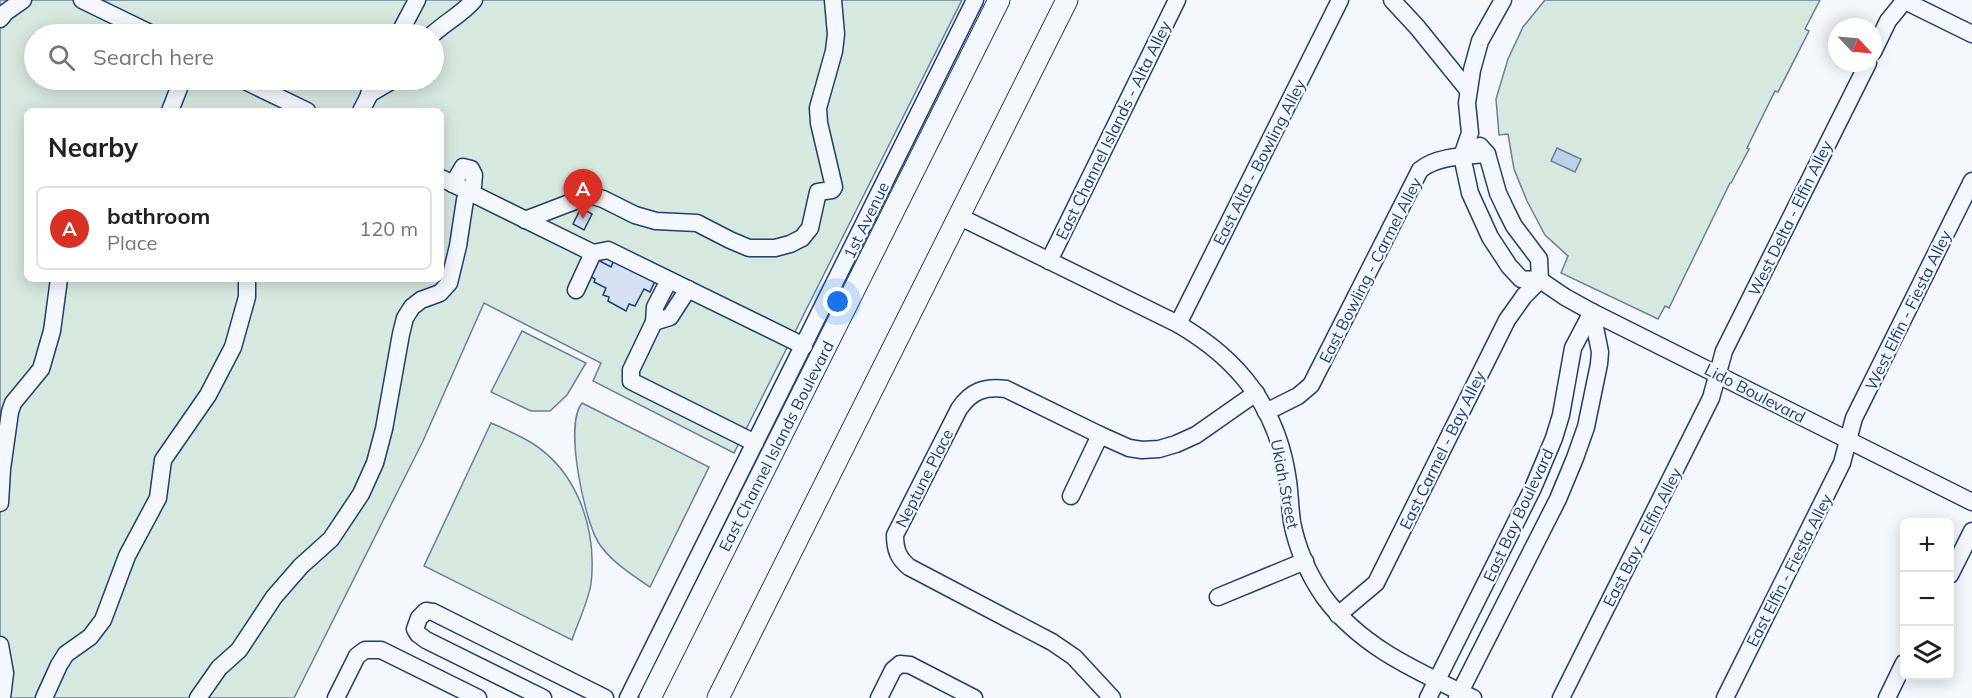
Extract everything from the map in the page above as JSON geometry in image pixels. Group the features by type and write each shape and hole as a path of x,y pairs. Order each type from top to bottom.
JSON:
{"main road":[{"name":"East Channel Islands Boulevard","path":"650,698 999,0"},
{"path":"718,698 1067,0"}],"street":[{"path":"0,19 23,0"},
{"path":"82,0 131,24"},
{"path":"404,24 417,0"},
{"path":"444,24 461,13 474,0"},
{"path":"525,220 593,196 635,215 656,221 697,223 749,248 775,248 802,238 810,228 818,192 832,190 834,187 819,123 818,108 834,51 836,34 833,0"},
{"name":"1st Avenue","path":"628,698 975,0"},
{"name":"East Channel Islands - Alta Alley","path":"1049,261 1177,0"},
{"name":"East Alta - Bowling Alley","path":"1178,324 1340,0"},
{"path":"1392,0 1418,27 1468,90"},
{"path":"1462,156 1470,133 1468,90 1480,40 1503,0"},
{"path":"1882,33 1888,21 1904,0 1972,34"},
{"name":"West Delta - Elfin Alley","path":"1718,375 1724,351 1864,72"},
{"path":"171,108 179,90"},
{"path":"264,90 301,108"},
{"path":"362,108 372,90"},
{"path":"1470,133 1487,154 1498,193 1514,226 1539,259 1540,280"},
{"name":"East Bowling - Carmel Alley","path":"1266,412 1299,396 1311,385 1420,170 1431,162 1487,154"},
{"name":"Lido Boulevard","path":"1462,156 1470,193 1490,237 1509,266 1521,279 1540,280 1593,312 1972,502"},
{"path":"447,181 593,253 608,250 804,346"},
{"name":"West Elfin - Fiesta Alley","path":"1848,440 1854,418 1972,181"},
{"path":"198,698 219,668 239,650 274,597 301,566 331,538 361,494 375,463 384,429 405,318 412,307 421,300 440,292 449,284 465,200 470,192"},
{"name":"Ukiah Street","path":"958,216 1178,324 1198,336 1235,366 1256,393 1277,436 1283,456 1292,521 1305,561 1318,587 1338,615 1353,630 1382,652 1463,696"},
{"path":"576,290 593,253"},
{"path":"669,280 655,307 654,322 631,370 631,381 755,443"},
{"name":"East Carmel - Bay Alley","path":"1338,615 1376,583 1507,320 1524,296 1540,280"},
{"path":"0,503 10,412 13,403 41,369 52,331 59,282"},
{"path":"44,698 58,665 66,654 90,636 103,620 127,556 158,498 163,460 208,394 232,347 246,297 247,282"},
{"path":"654,322 670,317 688,289"},
{"name":"East Bay Boulevard","path":"1428,698 1546,458 1561,415 1573,348 1593,312"},
{"name":"East Bay Boulevard","path":"1463,696 1557,499 1586,427 1600,352 1593,312"},
{"name":"East Bay - Elfin Alley","path":"1561,698 1711,398 1718,375"},
{"name":"Neptune Place","path":"1112,698 1074,657 1052,642 909,567 897,554 896,535 959,409 972,394 983,389 994,387 1005,389 1129,448 1142,450 1159,449 1196,435 1256,393"},
{"path":"1071,496 1100,435"},
{"name":"East Elfin - Fiesta Alley","path":"1725,698 1842,463 1848,440"},
{"path":"1952,572 1972,531"},
{"path":"1218,597 1305,561"},
{"path":"543,698 426,640 415,629 419,618 426,611 433,612 579,692 605,698"},
{"path":"0,645 5,673 2,698"},
{"path":"336,698 357,656 365,650 381,650 478,698"},
{"path":"879,698 893,670 900,664 910,665 974,698"},
{"path":"1887,698 1900,673"}],"shaded area":[{"path":"0,0 962,0 734,453 593,381 601,363 484,303 423,441 294,698 0,698"},
{"path":"1545,0 1820,0 1805,29 1809,31 1778,92 1775,91 1747,148 1749,149 1669,308 1665,306 1658,319 1561,273 1568,256 1545,235 1527,201 1514,169 1508,134 1499,135 1496,99 1508,59 1523,27"},
{"path":"522,331 586,363 567,395 550,411 531,411 491,392"},
{"path":"582,403 709,467 650,587 609,555 598,542 593,530 582,493 575,450 577,414"},
{"path":"491,423 527,440 548,455 562,470 581,505 591,544 591,584 572,640 424,566"}],"water":[{"path":"1557,148 1581,159 1575,172 1551,161"}],"building":[{"path":"581,208 592,214 584,230 573,224"},
{"path":"596,259 611,267 614,260 655,281 650,292 644,289 635,306 629,304 626,311 608,301 609,297 603,295 606,288 594,282 595,279 588,275"}],"place":[{"name":"bathroom","path":"583,219"}]}
